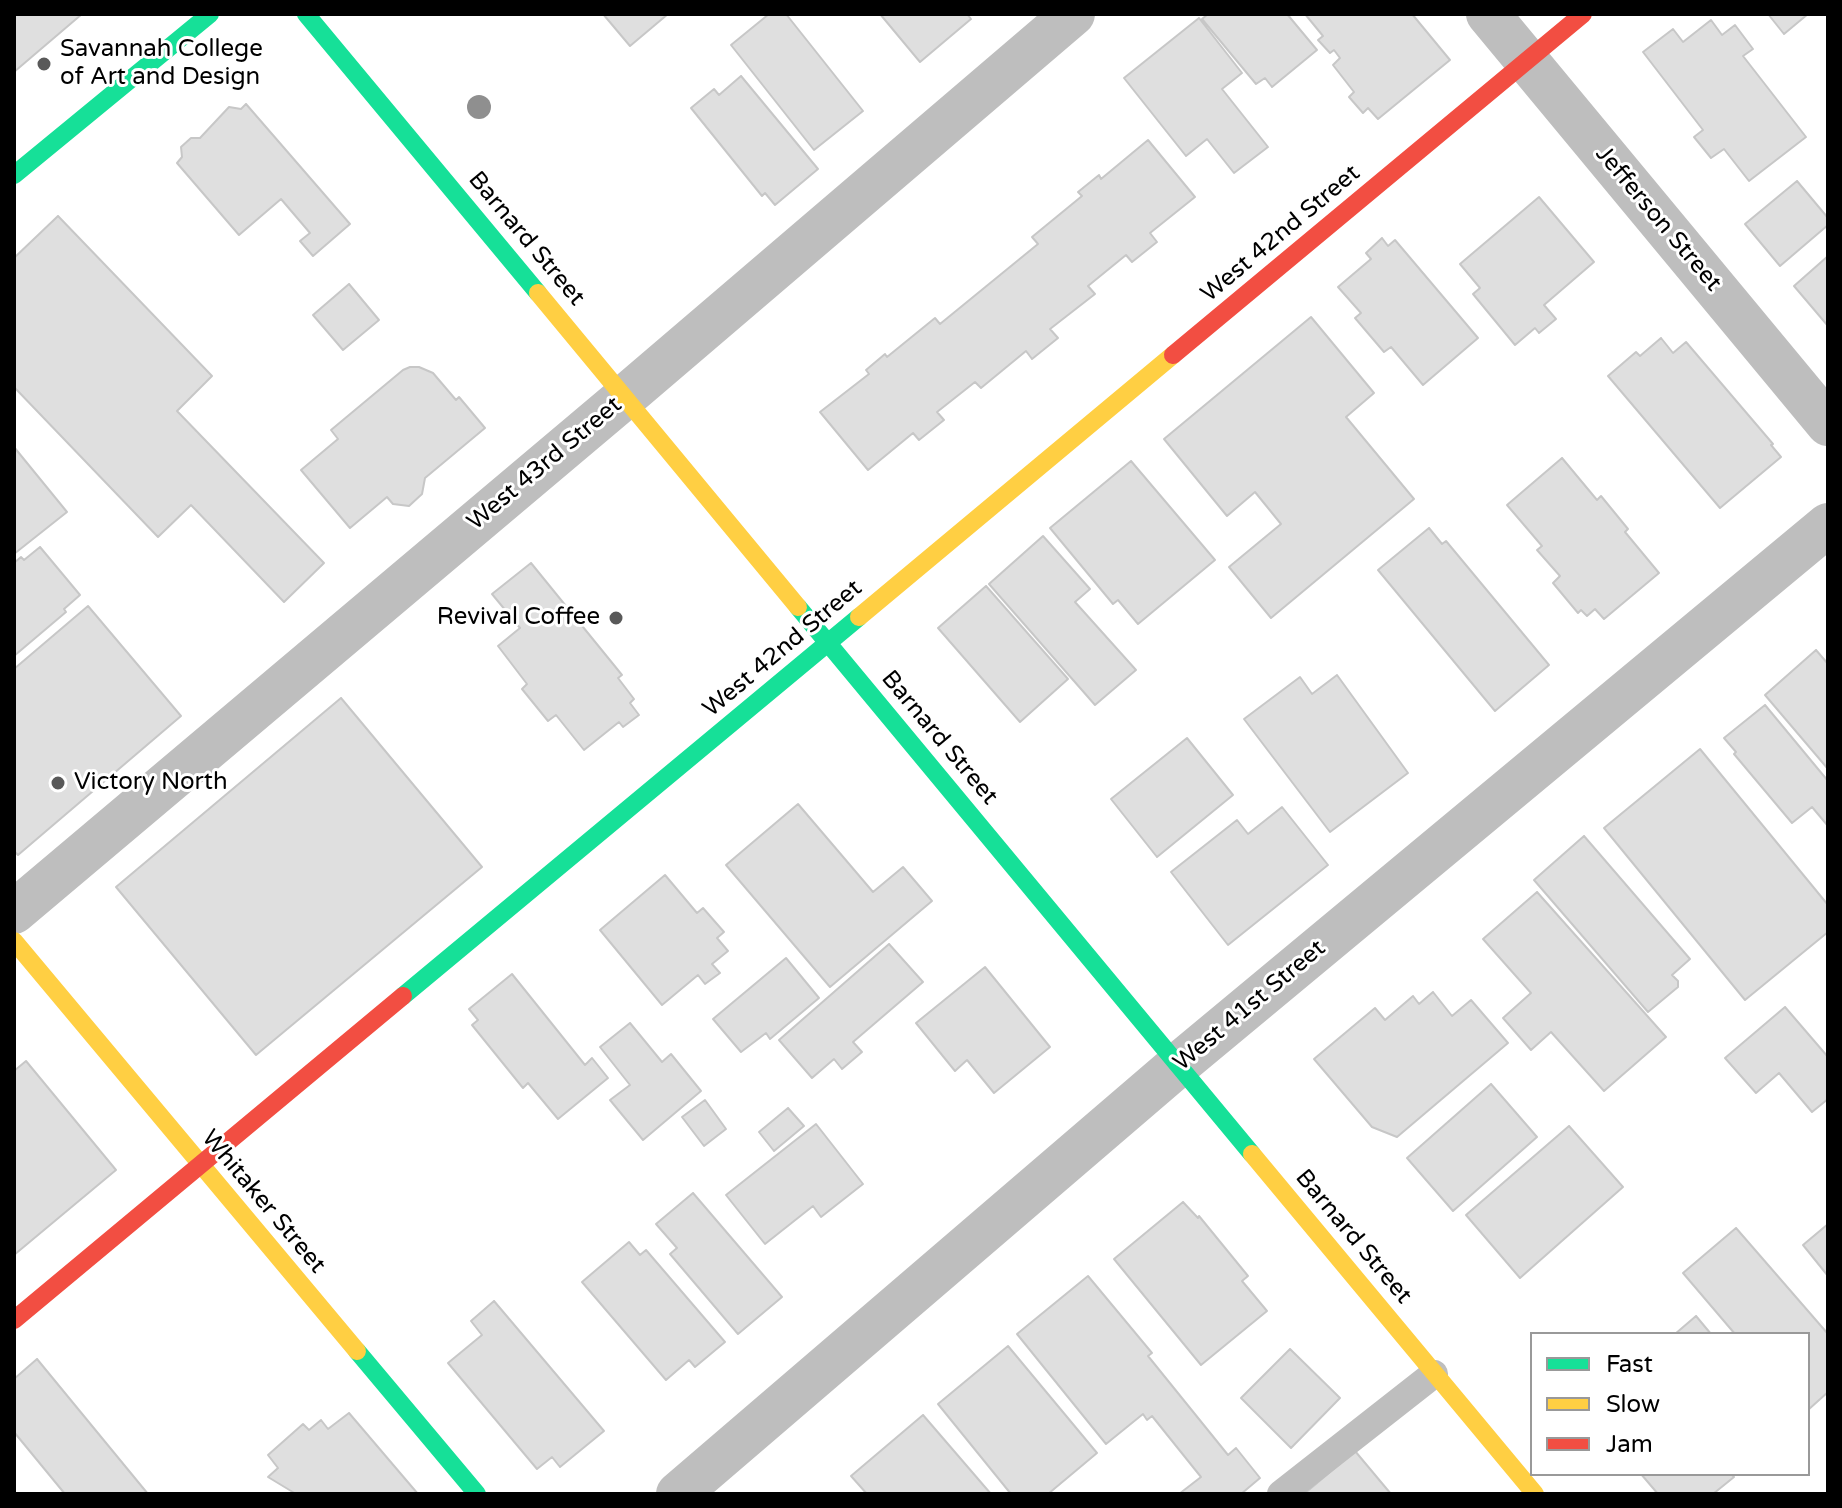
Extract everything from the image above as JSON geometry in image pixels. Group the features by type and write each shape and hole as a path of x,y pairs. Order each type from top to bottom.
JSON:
{"street":[{"path":"14,175 210,14"},
{"name":"Barnard Street","path":"306,14 1535,1494"},
{"name":"West 43rd Street","path":"14,912 1073,14"},
{"name":"Jefferson Street","path":"1488,14 1828,424"},
{"name":"West 42nd Street","path":"14,1320 1583,14"},
{"name":"West 41st Street","path":"678,1494 1178,1065 1828,525"},
{"name":"Whitaker Street","path":"14,941 477,1494"}],"lane":[{"path":"1281,1494 1434,1374"}],"building":[{"path":"14,14 82,14 14,72"},
{"path":"603,14 668,14 630,46"},
{"path":"769,14 786,14 863,111 814,150 731,45"},
{"path":"880,14 967,14 971,19 920,62"},
{"path":"1208,14 1287,14 1317,50 1272,87 1265,78 1256,84 1202,19"},
{"path":"1305,14 1412,14 1450,60 1378,119 1368,108 1363,113 1349,97 1354,92 1333,65 1340,58 1334,50 1330,53 1318,40 1323,36"},
{"path":"1768,14 1808,14 1784,34"},
{"path":"1199,18 1242,73 1222,89 1268,147 1234,173 1207,139 1186,156 1124,78"},
{"path":"1711,20 1722,35 1735,25 1753,49 1743,56 1806,137 1749,181 1724,149 1711,158 1694,137 1703,130 1643,52 1673,29 1683,42"},
{"path":"741,76 818,169 775,205 765,193 762,196 691,108 714,89 719,95"},
{"path":"246,104 350,224 313,256 300,241 310,233 281,199 239,235 177,163 182,157 181,147 191,138 200,138 229,107 241,109"},
{"path":"1148,140 1195,197 1150,233 1157,242 1132,262 1126,255 1088,286 1095,294 1050,329 1058,338 1032,359 1026,351 981,388 975,382 937,412 944,420 919,440 913,433 868,470 820,412 869,374 866,370 885,354 887,357 935,318 940,324 1038,244 1032,237 1082,196 1078,192 1099,175 1101,179"},
{"path":"1797,181 1828,218 1828,225 1780,266 1745,224"},
{"path":"1539,197 1594,262 1544,305 1556,319 1539,333 1535,328 1515,345 1473,294 1480,288 1460,264"},
{"path":"58,216 212,376 177,411 324,563 284,602 191,505 158,537 14,387 14,258"},
{"path":"1382,238 1388,246 1395,240 1478,338 1423,385 1391,347 1384,352 1355,318 1361,313 1338,287 1371,259 1366,253"},
{"path":"1828,256 1828,326 1794,286"},
{"path":"349,284 379,320 343,350 313,315"},
{"path":"1311,317 1374,393 1346,417 1414,499 1271,618 1229,567 1281,524 1255,492 1227,516 1164,439"},
{"path":"1661,338 1673,353 1686,342 1781,457 1720,508 1608,376 1636,352 1640,356"},
{"path":"410,367 433,373 456,400 459,397 485,428 425,478 422,494 409,506 393,504 387,497 350,528 301,470 338,439 331,430"},
{"path":"14,447 67,512 14,554"},
{"path":"1562,458 1597,500 1601,496 1628,529 1625,532 1659,573 1604,619 1595,609 1587,616 1581,610 1578,613 1553,583 1560,576 1537,550 1542,546 1507,505"},
{"path":"1131,461 1215,560 1138,624 1118,600 1113,604 1050,528"},
{"path":"1429,528 1442,544 1446,541 1549,665 1495,711 1378,570"},
{"path":"1043,536 1090,589 1075,602 1136,670 1095,705 989,584"},
{"path":"40,547 80,595 64,609 66,612 14,656 14,563 21,557 24,560"},
{"path":"531,563 622,675 618,678 634,699 630,703 639,715 623,727 619,722 584,750 556,715 548,721 522,689 527,684 498,646 520,628 492,594"},
{"path":"986,586 1068,679 1020,722 938,628"},
{"name":"Victory North","path":"88,606 181,716 18,855 14,851 14,669"},
{"path":"1816,650 1828,664 1828,769 1765,695"},
{"path":"1337,675 1408,773 1330,832 1244,719 1300,677 1312,694"},
{"path":"341,698 482,867 256,1055 116,887"},
{"path":"1765,705 1828,781 1828,826 1812,807 1792,823 1724,738"},
{"path":"1187,738 1233,795 1157,857 1111,799"},
{"path":"1700,749 1828,905 1828,932 1745,1000 1604,828"},
{"path":"798,804 873,892 903,867 932,901 830,987 726,865"},
{"path":"1282,807 1328,865 1228,945 1171,872 1237,820 1248,834"},
{"path":"1584,836 1690,959 1672,975 1678,981 1678,987 1648,1012 1534,880"},
{"path":"665,875 697,913 703,908 724,932 717,938 728,951 712,964 720,973 705,984 698,975 662,1005 600,930"},
{"path":"1537,892 1666,1037 1604,1091 1551,1032 1531,1050 1503,1018 1531,993 1483,939"},
{"path":"889,944 923,982 853,1042 862,1052 842,1069 834,1059 812,1078 779,1040"},
{"path":"786,958 819,998 770,1039 766,1033 741,1052 713,1019"},
{"path":"985,967 1050,1047 994,1093 967,1060 955,1071 916,1023"},
{"path":"512,974 585,1065 592,1058 608,1078 558,1119 528,1083 523,1088 472,1025 478,1020 469,1009"},
{"path":"1433,992 1452,1016 1471,1000 1508,1043 1397,1137 1372,1127 1314,1059 1375,1008 1385,1020 1413,996 1419,1004"},
{"path":"1785,1007 1828,1057 1828,1099 1812,1112 1779,1073 1756,1093 1725,1058"},
{"path":"630,1023 662,1062 671,1054 701,1091 643,1140 610,1100 630,1085 600,1047"},
{"path":"26,1061 116,1170 14,1255 14,1071"},
{"path":"1491,1084 1537,1137 1453,1211 1407,1158"},
{"path":"705,1100 726,1129 704,1146 682,1117"},
{"path":"788,1108 804,1126 774,1151 759,1132"},
{"path":"816,1124 863,1184 821,1217 813,1206 765,1244 726,1195"},
{"path":"1569,1126 1623,1187 1520,1278 1466,1215"},
{"path":"693,1193 782,1297 738,1334 670,1254 677,1248 656,1224"},
{"path":"1183,1202 1199,1216 1248,1276 1242,1281 1267,1311 1201,1365 1114,1259"},
{"path":"1828,1224 1828,1276 1803,1245"},
{"path":"1736,1228 1828,1334 1828,1392 1810,1408 1810,1332 1733,1332 1683,1273"},
{"path":"629,1242 640,1255 646,1250 725,1342 695,1367 689,1360 666,1380 582,1282"},
{"path":"1088,1276 1152,1353 1148,1356 1228,1455 1236,1448 1260,1478 1241,1494 1179,1494 1201,1477 1152,1416 1147,1420 1143,1414 1106,1444 1017,1334"},
{"path":"494,1301 604,1431 560,1467 552,1457 537,1469 448,1363 482,1335 471,1321"},
{"path":"1696,1316 1709,1332 1677,1332"},
{"path":"1008,1346 1097,1453 1048,1494 1011,1494 938,1404"},
{"path":"1290,1349 1340,1398 1291,1448 1241,1398"},
{"path":"37,1359 148,1494 65,1494 14,1432 14,1379"},
{"path":"349,1413 418,1494 296,1494 268,1477 278,1468 268,1455 303,1424 309,1430 321,1420 328,1429"},
{"path":"923,1415 991,1494 867,1494 851,1476"},
{"path":"1355,1451 1391,1494 1304,1494"},
{"path":"1643,1476 1734,1477 1713,1494 1658,1494"}],"traffic: fast":[{"path":"14,175 210,14"},
{"path":"306,14 538,293"},
{"path":"798,607 1252,1154"},
{"path":"403,996 859,617"},
{"path":"357,1351 477,1494"}],"traffic: slow":[{"path":"538,293 798,607"},
{"path":"859,617 1173,355"},
{"path":"14,941 357,1351"},
{"path":"1252,1154 1535,1494"}],"traffic: jam":[{"path":"1173,355 1583,14"},
{"path":"14,1320 403,996"}],"place":[{"name":"Savannah College of Art and Design","path":"44,64"},
{"name":"Revival Coffee","path":"616,618"},
{"name":"Victory North","path":"58,783"}]}
